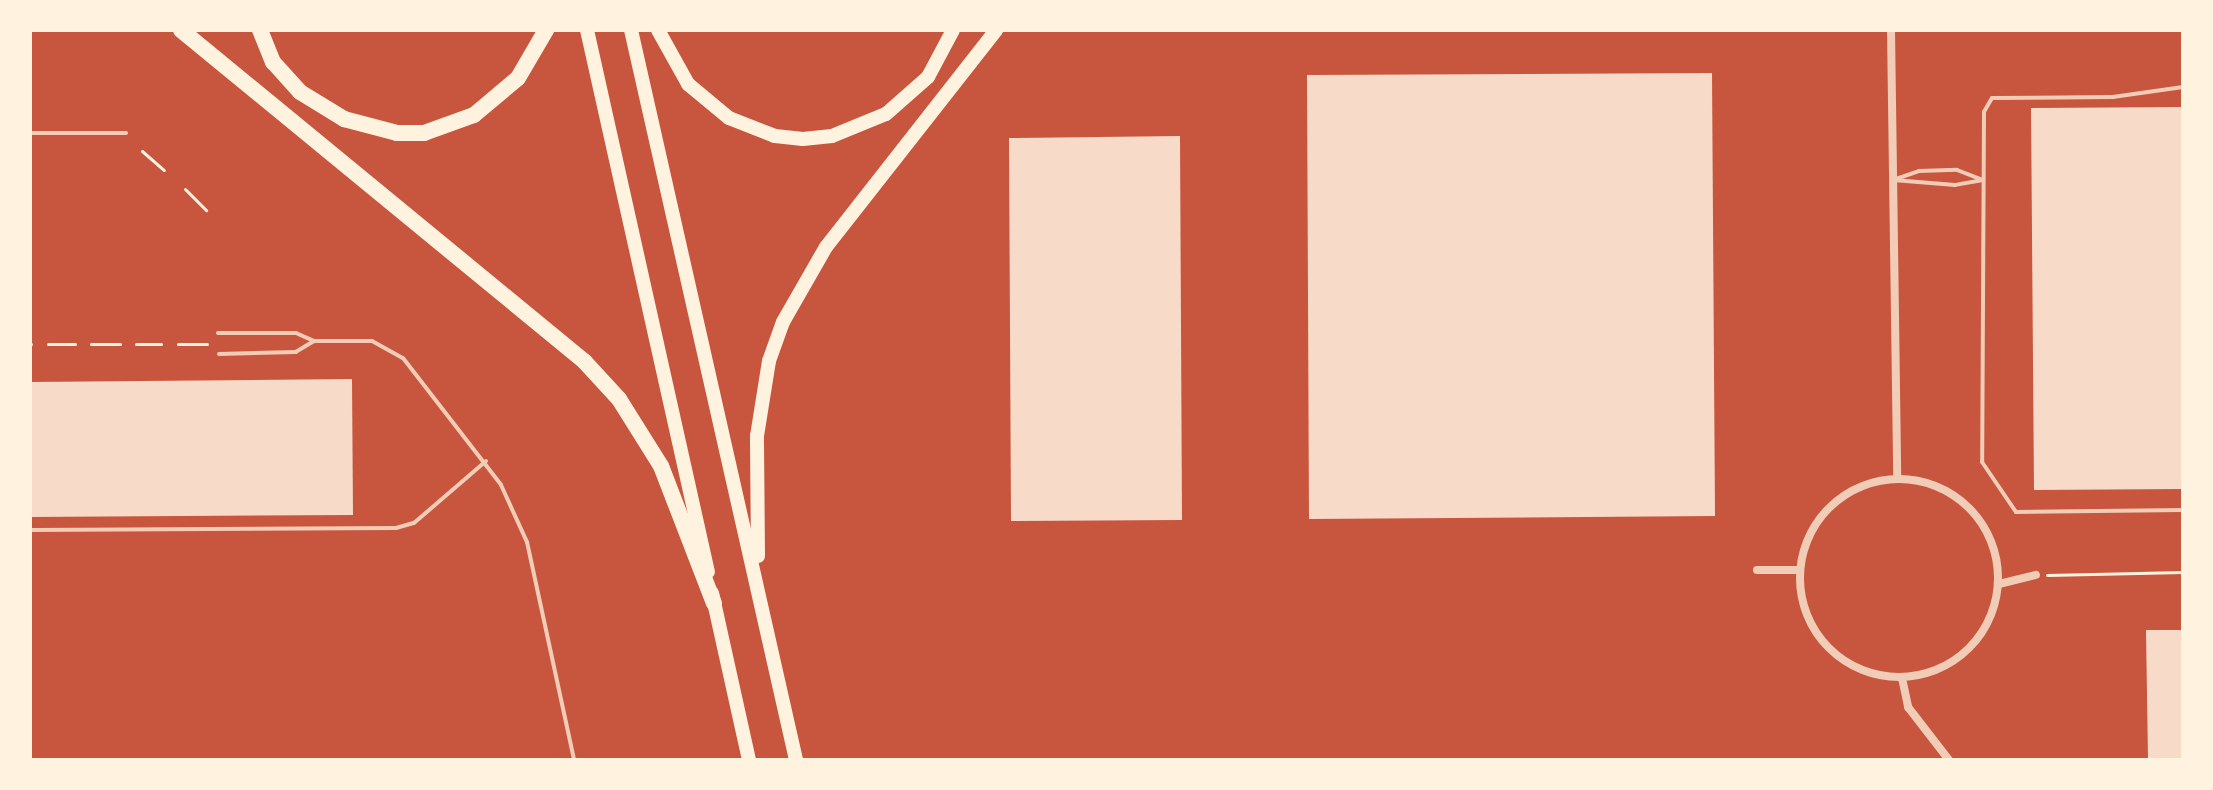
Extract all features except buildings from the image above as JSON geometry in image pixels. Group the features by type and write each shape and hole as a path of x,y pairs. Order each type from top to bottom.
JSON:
{"highway":[{"path":"181,30 584,361 619,399 661,466 714,603"},
{"path":"260,30 273,62 300,92 344,119 397,133 449,126 487,106 518,78 546,30"},
{"path":"587,30 749,760"},
{"path":"631,30 796,760"},
{"path":"658,30 688,84 729,118 775,136 803,139 832,136 886,114 928,77 953,30"},
{"path":"759,588 757,436 769,361 783,322 826,247 996,30"}],"street":[{"path":"1891,30 1897,479"},
{"path":"1897,479 1925,482 1972,509 1988,532 1999,584 1993,613 1979,639 1958,659 1931,673 1902,678 1869,674 1839,659 1823,642 1802,604 1799,570 1806,542 1821,516 1842,496 1869,483 1897,479"},
{"path":"1757,570 1799,570"},
{"path":"1999,584 2036,575"},
{"path":"1902,678 1908,707 1949,760"}],"lane":[{"path":"2183,87 2113,97 1992,98 1984,112 1982,462 2016,512 2183,510"},
{"path":"30,133 126,133"},
{"path":"1893,180 1919,171 1957,170 1983,180"},
{"path":"1893,180 1955,185 1983,180"},
{"path":"218,333 296,333 314,341 372,341 389,348 414,370 486,461 512,503 527,542 574,760"},
{"path":"219,354 296,352 314,341"},
{"path":"30,530 396,528 414,523 486,461"}],"path":[{"path":"142,151 164,170"},
{"path":"185,189 206,210"},
{"path":"48,344 75,344"},
{"path":"91,344 120,344"},
{"path":"136,344 161,344"},
{"path":"178,344 207,344"},
{"path":"2036,575 2183,572"}]}
